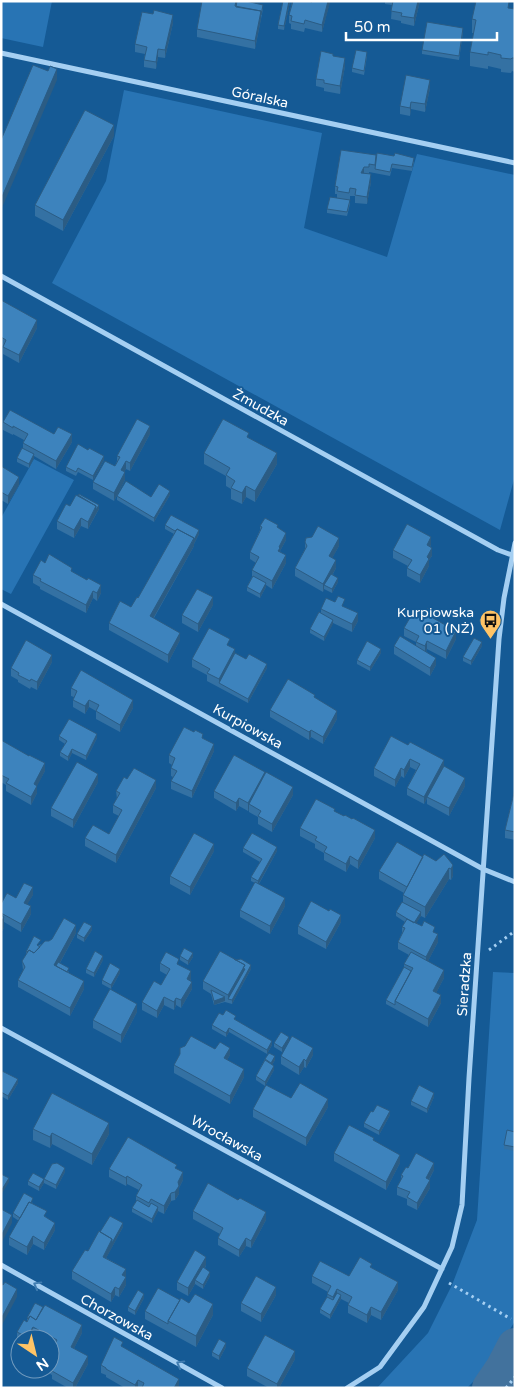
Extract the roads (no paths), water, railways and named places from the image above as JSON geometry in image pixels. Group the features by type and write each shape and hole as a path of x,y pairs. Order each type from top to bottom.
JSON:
{"street":[{"name":"Góralska","path":"1,54 515,162"},
{"name":"Żmudzka","path":"1,276 498,550 512,555"},
{"name":"Sieradzka","path":"348,1388 380,1367 424,1306 452,1247 462,1205 468,1078 499,639 504,598 515,543"},
{"name":"Kurpiowska","path":"1,604 483,869 515,882"},
{"name":"Wrocławska","path":"1,1028 442,1269"},
{"name":"Chorzowska","path":"1,1265 222,1388"}],"waterway":[{"path":"490,1388 515,1346"}],"place":[{"name":"Kurpiowska 01 (NŻ)","path":"490,639"}]}
